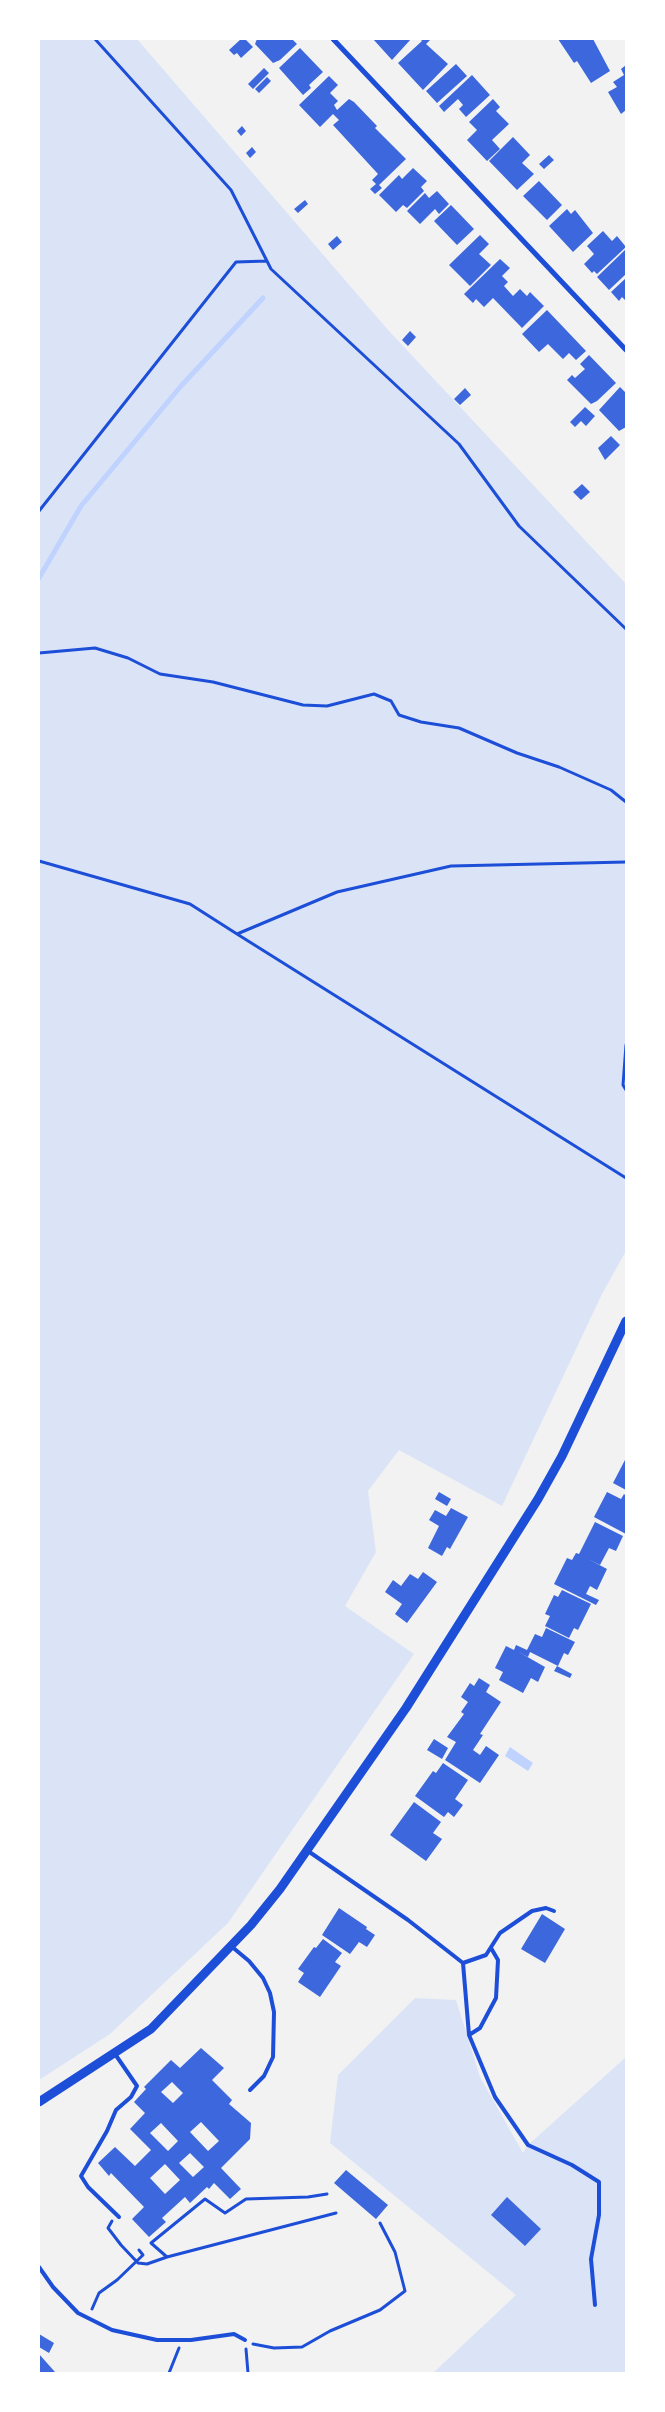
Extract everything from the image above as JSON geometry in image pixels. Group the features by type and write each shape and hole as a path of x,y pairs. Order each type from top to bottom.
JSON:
{"street":[{"path":"333,39 626,350"},
{"path":"39,2102 150,2029 269,1904 308,1851 406,1708 533,1508 562,1456 626,1321"}],"lane":[{"path":"308,1851 408,1920 463,1963 469,2035 495,2097 528,2145 572,2165 599,2182 599,2215 591,2259 595,2305"},
{"path":"463,1963 486,1955 500,1933 532,1911 546,1908 554,1911"},
{"path":"231,1946 249,1961 263,1978 270,1993 274,2012 273,2057 264,2076 250,2090"},
{"path":"469,2035 480,2028 496,1998 498,1960 491,1948"},
{"path":"114,2053 137,2086 130,2097 116,2110 107,2131 81,2176 88,2187 119,2217"},
{"path":"39,2267 53,2287 78,2313 112,2330 157,2340 182,2340 234,2334 245,2340"}],"path":[{"path":"95,39 231,190 271,269 459,444 519,526 626,629"},
{"path":"39,511 236,262 267,261"},
{"path":"39,653 94,648 128,658 160,674 213,682 303,705 327,706 374,694 391,701 399,715 421,722 459,728 517,753 559,767 611,790 626,802"},
{"path":"39,861 190,904 626,1178"},
{"path":"237,934 337,892 451,866 626,862"},
{"path":"626,1045 623,1085 626,1090"},
{"path":"167,2257 151,2243 205,2199 226,2214 246,2199 308,2197 327,2194"},
{"path":"119,2217 110,2222 108,2228 136,2262 147,2264 167,2257 336,2213"},
{"path":"245,2340 259,2347 302,2347 330,2331 380,2310 405,2291 396,2265 395,2252 380,2223"},
{"path":"89,2319 99,2293 143,2255 139,2250"},
{"path":"170,2373 182,2340"},
{"path":"245,2340 248,2373"}],"shaded area":[{"path":"39,39 137,39 389,331 626,584 626,1251 602,1294 502,1506 399,1450 368,1491 376,1552 345,1606 414,1654 228,1923 110,2034 39,2080"},
{"path":"415,1998 456,2000 480,2077 523,2153 528,2145 626,2057 626,2373 433,2373 516,2295 330,2143 338,2075"}],"water":[{"path":"510,1747 533,1763 528,1771 505,1756"}],"building":[{"path":"241,39 245,39 253,47 241,58 237,53 234,55 229,50"},
{"path":"257,39 292,39 297,44 280,60 273,63 255,44"},
{"path":"373,39 411,39 392,60"},
{"path":"420,39 431,39 426,44 448,64 423,90 398,63 422,41"},
{"path":"558,39 593,39 610,71 591,83 577,61 574,63"},
{"path":"300,48 323,72 309,85 311,88 303,95 279,68"},
{"path":"456,64 467,76 437,103 426,91"},
{"path":"626,65 626,110 621,114 608,92 617,87 613,82 624,75 621,69"},
{"path":"264,68 269,73 253,89 248,84"},
{"path":"472,75 490,95 466,117 459,109 463,105 458,99 444,112 439,106"},
{"path":"329,76 338,85 330,93 338,101 334,105 337,110 349,99 354,102 377,126 375,128 406,159 379,185 382,188 375,194 370,189 376,184 372,180 378,174 333,125 339,120 333,114 320,127 299,105"},
{"path":"267,77 271,81 259,93 255,89"},
{"path":"493,99 500,107 496,111 509,124 492,140 500,149 487,161 467,140 477,130 469,122"},
{"path":"242,126 246,131 241,136 237,131"},
{"path":"513,137 530,155 522,163 534,174 517,190 489,161"},
{"path":"252,147 256,152 250,158 246,153"},
{"path":"549,155 554,160 544,169 539,164"},
{"path":"413,168 427,181 421,187 424,191 407,208 403,205 396,212 379,195 399,175 402,179"},
{"path":"539,181 562,205 547,220 523,196"},
{"path":"437,191 449,204 439,214 435,209 420,224 407,211 425,193 429,198"},
{"path":"305,200 308,204 298,213 294,209"},
{"path":"451,205 474,229 457,245 434,221"},
{"path":"567,209 571,214 575,210 593,233 573,252 549,226"},
{"path":"603,231 612,241 617,236 626,247 597,274 594,271 592,273 584,264 594,254 587,246"},
{"path":"480,235 489,244 479,254 491,265 470,286 449,265"},
{"path":"337,236 342,242 333,250 328,244"},
{"path":"626,249 626,274 609,290 597,277"},
{"path":"500,259 510,268 502,276 508,282 504,286 513,296 520,289 527,296 530,292 544,306 522,328 493,298 484,307 476,299 473,303 464,294"},
{"path":"626,278 626,301 622,297 619,301 611,292"},
{"path":"547,310 586,351 576,360 569,353 563,359 548,344 539,352 522,334"},
{"path":"410,331 416,337 408,346 402,340"},
{"path":"589,355 616,383 597,401 591,404 567,380 572,375 575,378 585,369 580,364"},
{"path":"620,387 626,393 626,427 619,431 599,410"},
{"path":"465,388 471,395 460,405 454,399"},
{"path":"585,407 595,416 586,426 581,421 575,427 570,422"},
{"path":"611,436 620,445 605,460 598,448"},
{"path":"582,484 590,492 581,500 573,492"},
{"path":"626,1458 626,1490 613,1483"},
{"path":"439,1492 451,1499 447,1506 435,1499"},
{"path":"607,1492 621,1499 624,1494 626,1496 626,1534 594,1517"},
{"path":"451,1508 468,1517 450,1549 447,1547 442,1556 428,1548 439,1526 429,1520 435,1510 446,1516"},
{"path":"595,1522 623,1536 616,1551 609,1548 600,1565 588,1559 607,1569 597,1590 590,1586 586,1594 599,1600 596,1605 554,1584 567,1558 572,1560 576,1553 579,1554"},
{"path":"423,1572 437,1582 407,1623 395,1614 402,1604 385,1592 393,1580 401,1586 410,1574 418,1579"},
{"path":"562,1590 591,1604 578,1630 574,1628 569,1638 545,1626 550,1616 545,1614 554,1595 558,1597"},
{"path":"546,1628 575,1642 568,1655 564,1653 558,1666 530,1652 528,1657 517,1651 545,1667 538,1682 531,1678 523,1693 499,1680 503,1672 495,1668 506,1646 514,1650 516,1645 527,1650 535,1634 542,1637"},
{"path":"557,1666 572,1674 570,1678 554,1671"},
{"path":"479,1678 490,1685 486,1692 501,1702 480,1734 483,1735 473,1750 480,1755 486,1746 499,1755 480,1783 445,1760 456,1742 447,1737 464,1714 461,1712 468,1702 461,1697 470,1683 474,1686"},
{"path":"434,1739 448,1748 442,1759 427,1750"},
{"path":"443,1763 468,1780 455,1799 463,1805 454,1817 448,1812 444,1817 415,1796 433,1771 436,1773"},
{"path":"414,1802 441,1822 433,1833 442,1839 426,1861 390,1835"},
{"path":"339,1908 367,1927 366,1929 375,1935 367,1947 359,1942 350,1954 322,1935"},
{"path":"542,1914 565,1929 545,1963 521,1949"},
{"path":"323,1939 342,1953 335,1962 341,1966 320,1997 298,1982 304,1973 298,1969 314,1947 316,1948"},
{"path":"201,2048 224,2068 212,2080 232,2100 229,2104 251,2123 250,2139 221,2168 241,2189 230,2199 214,2183 190,2203 185,2197 162,2218 166,2222 149,2237 132,2219 144,2207 111,2173 109,2176 98,2163 115,2147 135,2166 151,2150 130,2129 145,2113 134,2102 146,2089 144,2087 171,2060 180,2068","holes":["172,2082 183,2093 173,2103 161,2092","201,2122 219,2141 208,2151 190,2132","161,2123 178,2141 168,2151 150,2133","190,2153 204,2167 193,2177 179,2163","165,2164 180,2180 165,2194 150,2178"]},
{"path":"346,2170 388,2205 376,2219 334,2183"},
{"path":"507,2197 541,2229 525,2246 491,2215"},
{"path":"39,2334 54,2343 49,2353 39,2347"},
{"path":"39,2354 55,2372 54,2373 39,2373"}],"waterway":[{"path":"39,578 81,506 181,386 263,298"}]}
